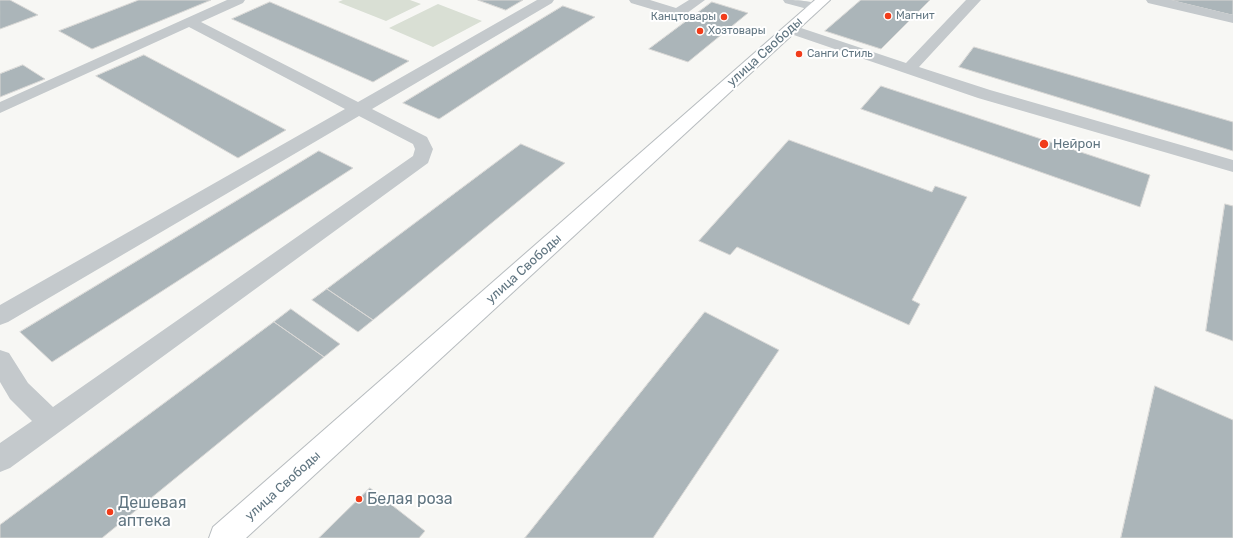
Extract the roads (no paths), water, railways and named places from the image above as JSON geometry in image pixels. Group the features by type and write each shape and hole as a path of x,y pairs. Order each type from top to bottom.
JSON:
{"main road":[{"name":"улица Свободы","path":"224,538 819,4"}],"street":[{"path":"0,108 238,0"},
{"path":"0,316 547,0"},
{"path":"636,0 678,13 698,0"},
{"path":"790,0 819,4"},
{"path":"909,69 974,0"},
{"path":"1153,0 1233,19"},
{"path":"0,459 420,159 424,149 421,141 190,22"},
{"path":"790,30 984,94 1233,166"},
{"path":"0,360 19,391 52,422"}],"place":[{"name":"Магнит","path":"888,16"},
{"name":"Канцтовары","path":"724,17"},
{"name":"Хозтовары","path":"700,31"},
{"name":"Санги Стиль","path":"799,54"},
{"name":"Нейрон","path":"1044,144"},
{"name":"Белая роза","path":"359,499"},
{"name":"Дешевая аптека","path":"110,512"}]}
